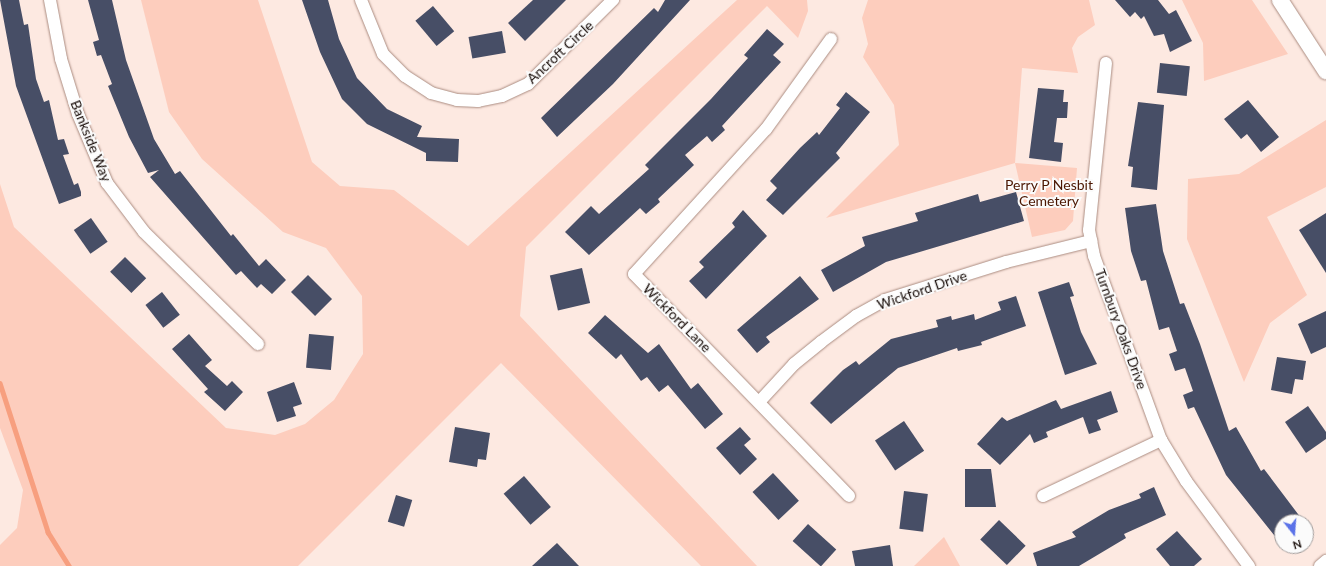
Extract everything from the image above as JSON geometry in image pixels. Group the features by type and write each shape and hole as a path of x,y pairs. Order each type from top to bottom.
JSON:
{"main road":[{"path":"1280,0 1326,71"}],"street":[{"name":"Bankside Way","path":"50,0 61,59 75,107 107,183 144,232 258,344"},
{"name":"Ancroft Circle","path":"361,0 383,54 404,76 431,93 457,100 478,101 502,96 528,84 612,0"},
{"name":"Wickford Lane","path":"831,39 766,128 634,274 760,401 849,496"},
{"name":"Turnbury Oaks Drive","path":"1106,63 1091,241 1161,440 1186,481 1249,566"},
{"name":"Wickford Drive","path":"760,401 794,364 821,342 856,316 885,300 1006,262 1091,241"},
{"path":"1043,496 1161,440"},
{"path":"1320,566 1326,561"}],"green space":[{"path":"141,0 258,0 312,162 340,186 394,190 468,246 737,0 807,0 808,11 798,38 767,6 526,247 520,316 757,566 701,566 501,363 298,566 0,566 0,545 17,528 23,490 0,428 0,184 14,227 226,428 275,435 305,424 334,400 363,354 362,296 326,248 283,232 202,159 169,112"},
{"path":"868,0 1089,0 1095,25 1078,37 1072,48 1078,73 1022,68 1015,163 826,218 899,145 894,105 863,57 868,44 862,18"},
{"path":"1182,0 1252,0 1288,54 1204,81 1203,43"},
{"path":"1326,120 1326,187 1267,217 1307,295 1270,323 1244,382 1187,239 1188,179 1239,174"},
{"name":"Perry P Nesbit Cemetery","path":"1015,163 1077,168 1073,221 1065,230 1032,237"},
{"path":"944,537 960,566 914,566"}],"building":[{"path":"0,0 19,0 24,25 28,24 36,79 44,102 49,100 58,140 64,139 69,154 63,155 74,185 78,183 81,192 81,196 59,204 16,86"},
{"path":"88,0 112,0 126,60 154,139 175,174 180,171 231,236 233,234 259,266 266,259 286,280 272,294 261,284 257,288 241,271 236,275 150,177 159,170 148,173 129,137 108,86 112,84 101,55 97,56 93,42 99,40"},
{"path":"302,0 328,0 339,39 357,78 387,109 422,126 417,137 459,139 458,162 426,161 426,153 367,124 342,99 320,52"},
{"path":"533,0 566,0 525,41 508,23"},
{"path":"665,0 690,0 613,84 557,137 541,118 654,8 658,12"},
{"path":"1115,0 1158,0 1169,14 1176,10 1192,41 1170,52 1164,34 1154,36 1144,16 1141,19 1135,12 1130,17"},
{"path":"433,6 454,31 437,46 415,21"},
{"path":"767,29 784,44 773,55 781,62 722,126 725,130 712,142 707,136 685,155 694,165 658,199 660,202 646,214 640,208 589,255 565,232 591,206 599,214 649,169 645,165 711,99 748,58 744,55"},
{"path":"502,31 506,53 472,59 469,37"},
{"path":"1160,63 1190,66 1187,96 1157,93"},
{"path":"1038,88 1064,90 1063,102 1068,102 1067,118 1057,118 1054,142 1063,143 1061,162 1029,158"},
{"path":"846,92 870,112 836,153 840,158 783,215 766,200 777,188 770,181 817,132 819,135 840,108 836,105"},
{"path":"1248,100 1279,137 1261,152 1247,134 1241,139 1224,119"},
{"path":"1138,102 1164,105 1157,190 1131,187 1133,167 1128,166"},
{"path":"1016,192 1024,221 886,262 833,292 821,270 865,246 862,237 918,221 915,213 978,194 980,202"},
{"path":"1156,204 1163,251 1180,304 1184,303 1200,344 1229,431 1236,427 1261,471 1264,469 1298,514 1274,514 1274,535 1226,475 1194,407 1188,409 1183,395 1193,391 1185,368 1175,371 1169,354 1177,351 1169,327 1159,330 1146,280 1141,281 1131,251 1125,208"},
{"path":"743,210 767,236 706,299 689,281 704,267 699,262 735,227 732,223"},
{"path":"1326,213 1326,273 1299,230"},
{"path":"91,218 108,242 90,254 74,230"},
{"path":"125,257 146,278 131,293 110,272"},
{"path":"582,268 590,303 558,311 550,275"},
{"path":"308,275 332,299 315,316 291,292"},
{"path":"800,276 819,299 766,337 770,342 757,353 737,330"},
{"path":"1069,282 1074,296 1070,297 1081,332 1097,364 1065,375 1038,292"},
{"path":"162,292 180,315 163,328 145,305"},
{"path":"1016,296 1026,326 981,342 982,345 958,351 957,348 898,368 831,424 810,403 843,370 856,361 859,365 891,339 938,327 936,320 951,316 952,320 974,314 975,320 1001,310 998,302"},
{"path":"1326,311 1326,347 1311,354 1298,324"},
{"path":"605,315 648,353 659,344 691,389 698,383 723,414 705,429 668,385 659,392 647,377 641,381 621,354 616,359 588,333"},
{"path":"189,334 212,360 205,366 227,386 232,381 243,392 225,411 204,392 208,389 172,349"},
{"path":"309,334 334,336 331,370 306,368"},
{"path":"1277,357 1306,361 1303,380 1295,379 1292,394 1271,390"},
{"path":"294,382 302,404 293,407 296,416 277,422 267,392"},
{"path":"1111,391 1118,412 1097,420 1101,430 1089,434 1083,417 1046,432 1048,437 1034,443 1030,434 1000,465 977,444 1002,417 1007,421 1056,400 1061,409"},
{"path":"1308,406 1326,432 1326,439 1306,453 1285,422"},
{"path":"904,421 924,451 895,470 875,441"},
{"path":"455,427 490,433 486,460 478,459 477,467 449,462"},
{"path":"740,427 751,439 744,445 757,459 740,475 716,448"},
{"path":"965,469 991,469 996,507 965,507"},
{"path":"773,473 799,501 778,520 753,492"},
{"path":"524,476 551,507 531,525 504,494"},
{"path":"1154,487 1166,515 1124,534 1126,538 1079,566 1037,566 1033,553 1076,537 1072,532 1109,510 1141,498 1139,494"},
{"path":"904,491 928,494 923,532 899,529"},
{"path":"396,495 412,500 404,527 388,522"},
{"path":"999,520 1026,546 1007,565 980,539"},
{"path":"808,524 836,549 820,566 793,541"},
{"path":"1177,531 1202,559 1194,566 1170,566 1156,549"},
{"path":"557,543 579,566 532,566"},
{"path":"890,545 893,566 855,566 852,551"}],"waterway":[{"path":"0,383 48,532 69,566"}]}
